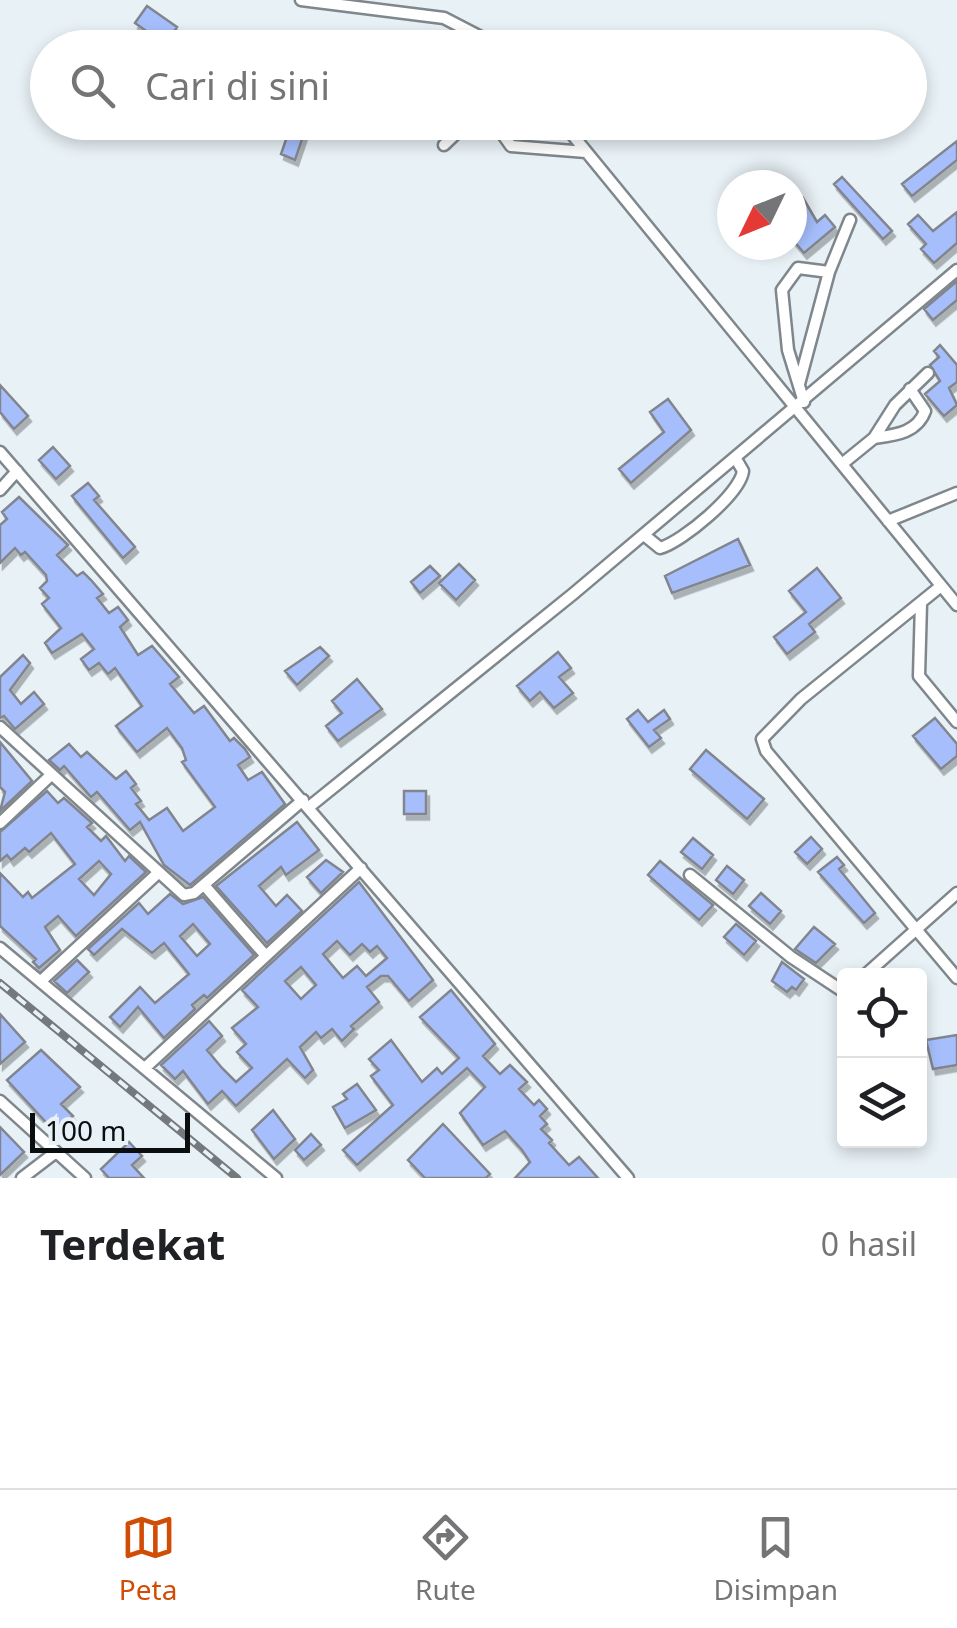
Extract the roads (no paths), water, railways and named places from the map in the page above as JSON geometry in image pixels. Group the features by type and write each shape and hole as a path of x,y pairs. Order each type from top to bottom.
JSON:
{"street":[{"path":"301,0 444,18 467,30"},
{"path":"444,145 449,140"},
{"path":"507,140 511,146 586,152"},
{"path":"576,140 799,406 957,605"},
{"path":"798,385 829,272 850,220"},
{"path":"799,406 782,290 798,268 829,272"},
{"path":"0,727 184,894 204,884 644,536 957,270"},
{"path":"842,464 874,438 910,389 928,373"},
{"path":"874,438 911,430 924,417 921,400 910,389"},
{"path":"0,452 623,1176"},
{"path":"644,536 660,548 695,526 739,486 742,471 736,459"},
{"path":"0,490 17,471"},
{"path":"888,521 957,493"},
{"path":"941,586 801,698 762,738 766,752 957,978"},
{"path":"921,603 919,676 957,722"},
{"path":"0,823 51,775"},
{"path":"147,1066 361,868"},
{"path":"41,981 158,873"},
{"path":"690,875 791,957 837,987"},
{"path":"204,884 266,956"},
{"path":"873,968 957,893"},
{"path":"0,948 147,1066 276,1178"},
{"path":"0,1100 84,1178"},
{"path":"22,1178 56,1152"}],"railway":[{"path":"0,983 237,1178"}]}
